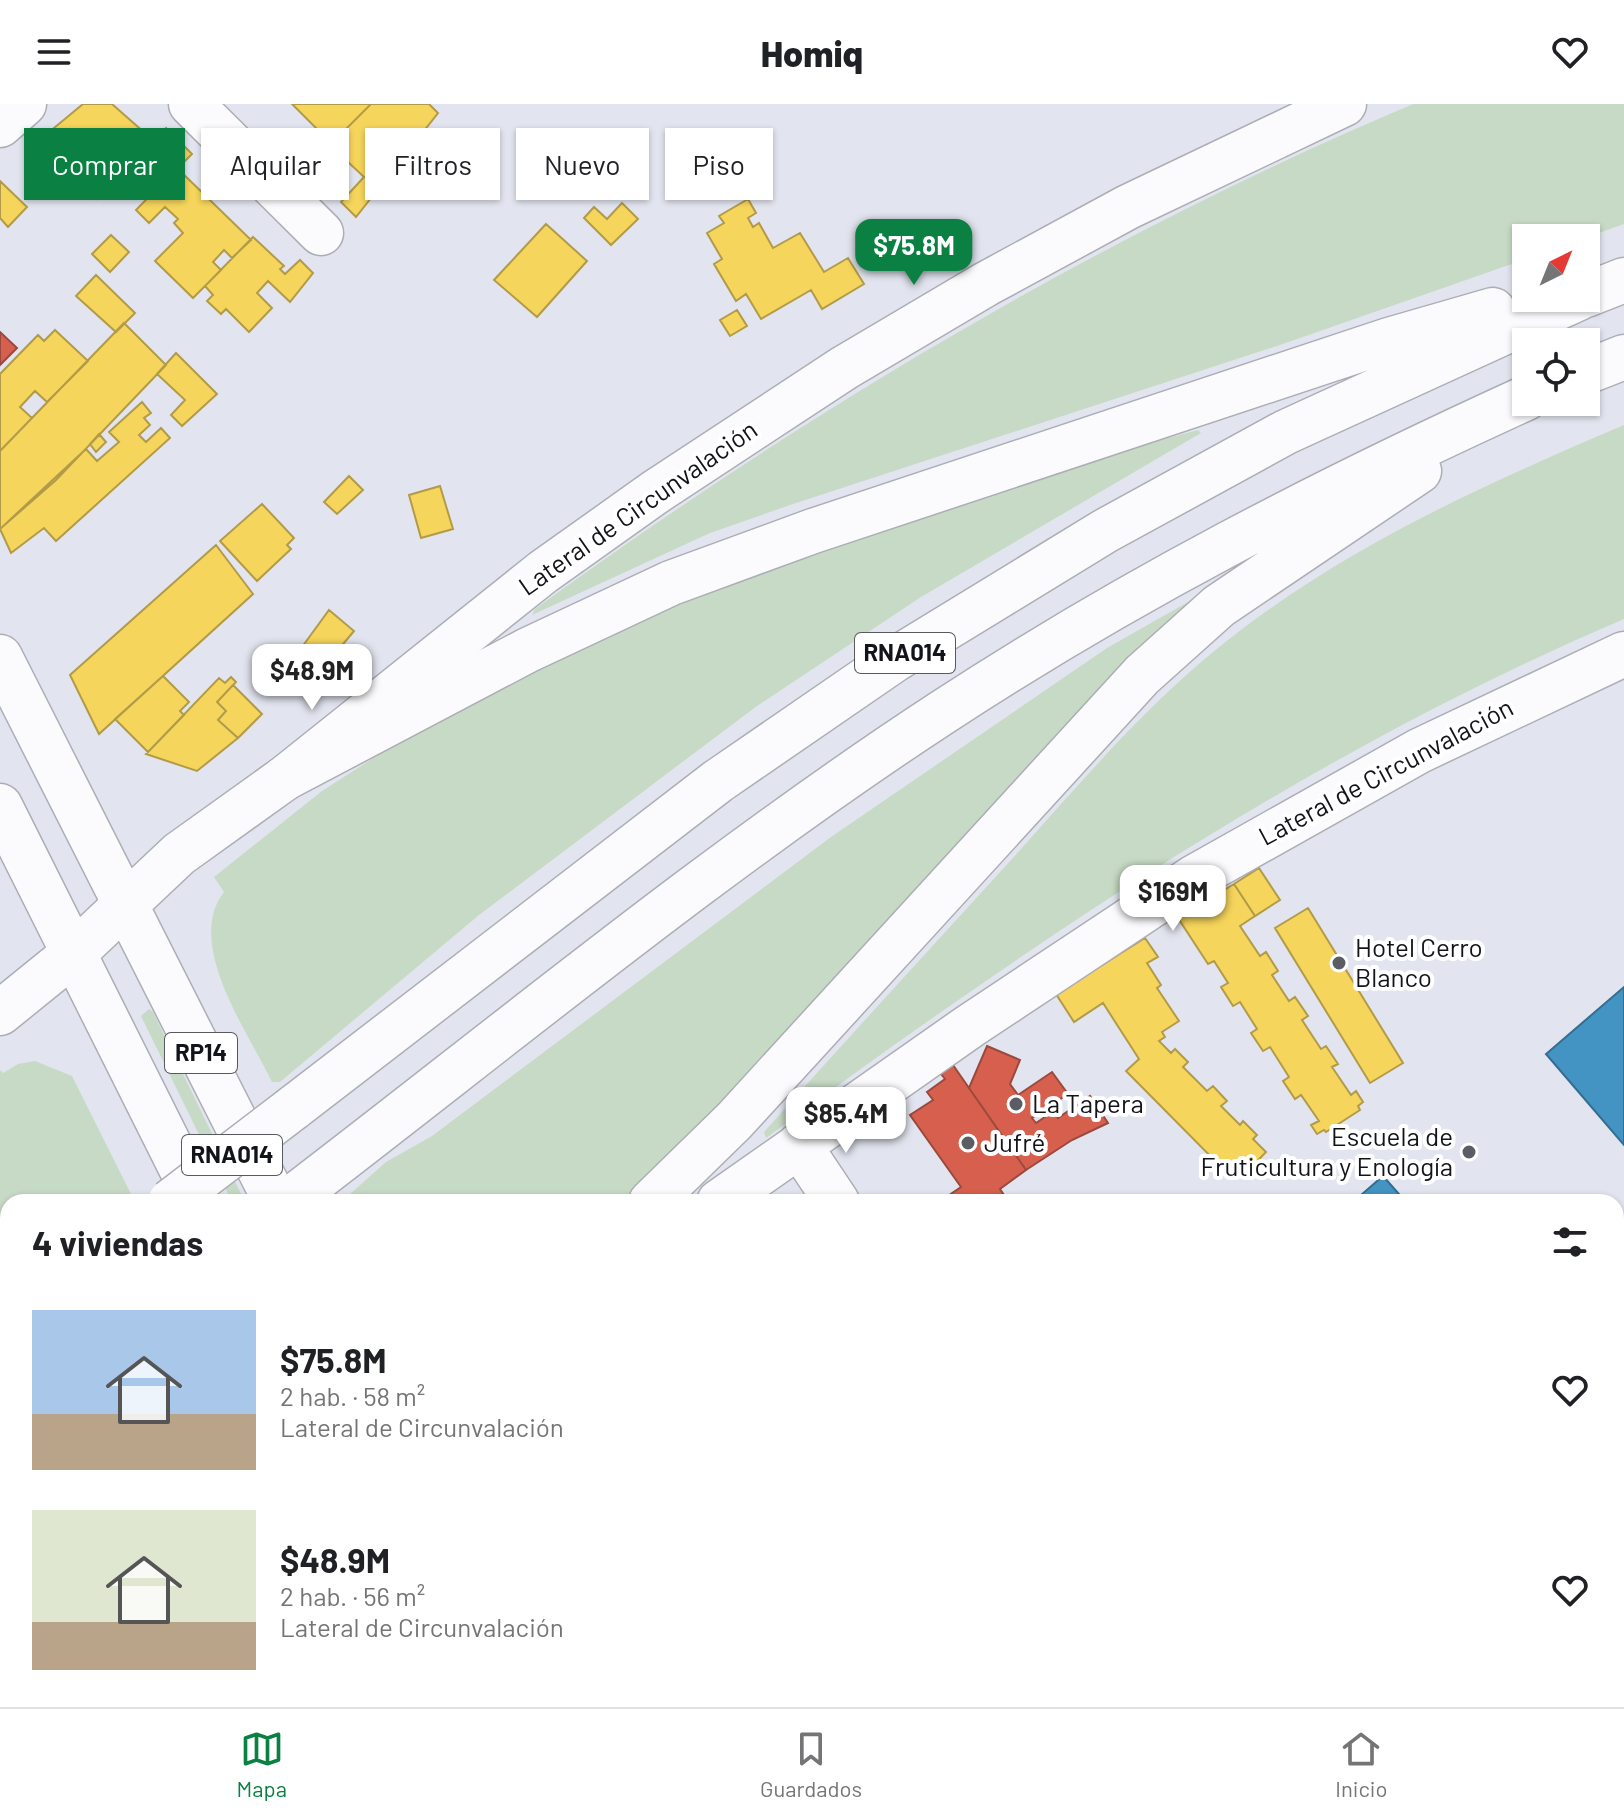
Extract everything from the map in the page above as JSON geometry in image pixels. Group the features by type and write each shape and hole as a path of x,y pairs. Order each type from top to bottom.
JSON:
{"main road":[{"path":"0,125 24,104"},
{"path":"191,104 321,233"},
{"name":"Lateral de Circunvalación","path":"0,1013 74,953 179,854 285,778 397,685 556,563 810,389 986,284 1128,207 1344,104"},
{"path":"1600,279 1624,272"},
{"path":"1600,289 1624,280"},
{"path":"285,778 566,631 714,566 1389,340 1512,304"},
{"name":"RNA014","path":"180,1194 718,781 894,660 1095,537 1286,432 1421,367 1547,312"},
{"path":"1600,366 1624,357"},
{"name":"RNA014","path":"297,1194 673,903 944,711 1221,546 1327,490 1512,406"},
{"path":"659,1194 734,1121 1103,714 1182,637 1265,572 1512,409"},
{"name":"Lateral de Circunvalación","path":"730,1194 970,1026 1193,878 1419,751 1624,654"},
{"name":"RP14","path":"0,657 272,1194"},
{"name":"RP14","path":"0,806 194,1194"},
{"path":"799,1145 832,1194"}],"green space":[{"path":"1413,104 1624,104 1624,224 1600,233 1600,224 1512,224 1512,264 1280,345 710,533 532,615 535,609 744,465 959,331 1070,269 1297,155"},
{"path":"1624,425 1624,619 1509,671 1397,728 1180,853 970,992 766,1138 764,1132 1111,749 1218,648 1265,612 1362,550 1465,496"},
{"path":"1198,430 1201,433 921,597 757,706 479,915 280,1082 272,1082 236,1013 215,961 211,936 214,913 224,892 214,877 322,791 442,714 715,583 1104,455"},
{"path":"1202,594 639,1194 350,1194 386,1162 432,1136 831,837 1107,648"},
{"path":"149,1009 153,1012 241,1194 228,1194 141,1016"},
{"path":"35,1061 72,1076 131,1194 0,1194 0,1070 3,1073 18,1064"}],"building: Viviendas":[{"path":"83,104 112,104 139,128 54,128"},
{"path":"292,104 371,104 347,128 316,128"},
{"path":"371,104 429,104 438,113 426,128 365,128 365,200 369,200 356,217 341,202 349,200 349,193 364,177 349,163 347,128"},
{"path":"185,147 192,154 185,161"},
{"path":"185,176 201,191 201,200 210,200 251,240 232,258 224,250 213,262 221,270 193,298 155,261 183,233 174,223 178,219 165,207 149,223 136,210 146,200 185,200"},
{"path":"0,181 27,207 8,227 0,218"},
{"path":"749,200 756,213 748,218 753,227 759,223 773,248 800,233 824,272 848,258 864,284 822,309 811,290 761,319 746,294 736,301 714,264 722,259 707,233 724,223 719,216"},
{"path":"622,203 638,219 611,245 584,218 594,207 607,219"},
{"path":"546,224 587,261 537,317 494,280"},
{"path":"111,235 129,252 110,272 92,254"},
{"path":"253,237 284,266 280,269 285,274 300,260 313,273 290,302 268,281 257,293 272,308 249,332 226,309 221,314 207,301 213,295 205,286"},
{"path":"96,275 135,313 116,332 76,296"},
{"path":"737,310 747,326 730,336 720,320"},
{"path":"124,323 166,365 56,480 0,529 0,451"},
{"path":"55,330 88,361 47,402 35,391 20,407 32,418 0,451 0,374 38,335 44,341"},
{"path":"176,353 217,394 182,426 171,415 185,400 157,374"},
{"path":"142,402 151,413 144,418 150,425 139,435 146,442 161,428 170,438 56,541 44,528 11,553 0,529 86,449 97,461 119,442 109,432"},
{"path":"99,434 106,442 96,452 90,444"},
{"path":"349,476 363,490 337,514 324,502"},
{"path":"440,486 453,529 421,538 409,495"},
{"path":"262,504 294,538 287,545 291,549 257,581 220,541"},
{"path":"216,545 253,594 99,734 70,675"},
{"path":"329,610 354,631 324,667 302,647"},
{"path":"163,676 189,702 180,711 184,715 148,752 115,719"},
{"path":"231,677 236,682 217,702 226,711 218,720 238,738 197,771 146,754 219,678 225,683"},
{"path":"233,685 262,714 238,738 218,720 226,711 217,702"},
{"path":"1259,868 1280,900 1255,916 1234,884"},
{"path":"1234,884 1255,916 1240,926 1260,956 1266,952 1278,971 1272,975 1289,1001 1295,997 1308,1016 1302,1020 1321,1049 1326,1046 1338,1064 1332,1067 1351,1095 1356,1091 1363,1102 1358,1106 1360,1110 1326,1132 1317,1134 1311,1125 1319,1121 1301,1095 1295,1099 1283,1081 1289,1077 1270,1047 1263,1051 1251,1033 1257,1029 1240,1002 1233,1006 1221,987 1228,983 1214,961 1208,964 1178,918"},
{"path":"1308,908 1403,1063 1370,1083 1275,928"},
{"path":"1145,938 1158,957 1147,963 1161,985 1157,988 1179,1021 1162,1032 1165,1037 1159,1041 1171,1053 1175,1049 1188,1062 1183,1067 1207,1091 1213,1086 1227,1101 1221,1106 1240,1125 1243,1121 1257,1135 1253,1139 1266,1152 1244,1175 1237,1168 1229,1175 1126,1071 1139,1059 1103,1003 1074,1022 1056,994"}],"building: Comercios":[{"path":"0,332 17,348 0,365"},
{"name":"La Tapera","path":"987,1046 1020,1060 1010,1084 1018,1095 1052,1072 1068,1094 1032,1118 1036,1123 1054,1111 1058,1118 1090,1096 1108,1123 1072,1140 1026,1170 969,1088"},
{"name":"Jufré","path":"953,1065 1026,1170 1000,1189 1003,1194 951,1194 961,1187 910,1115 933,1100 927,1092 945,1079 941,1074"}],"building: Escuelas":[{"path":"1624,987 1624,1145 1546,1054"},
{"path":"1383,1176 1399,1194 1362,1194"}],"place":[{"name":"Hotel Cerro Blanco","path":"1339,963"},
{"name":"La Tapera","path":"1016,1104"},
{"name":"Jufré","path":"968,1143"},
{"name":"Escuela de Fruticultura y Enología","path":"1469,1152"}]}
